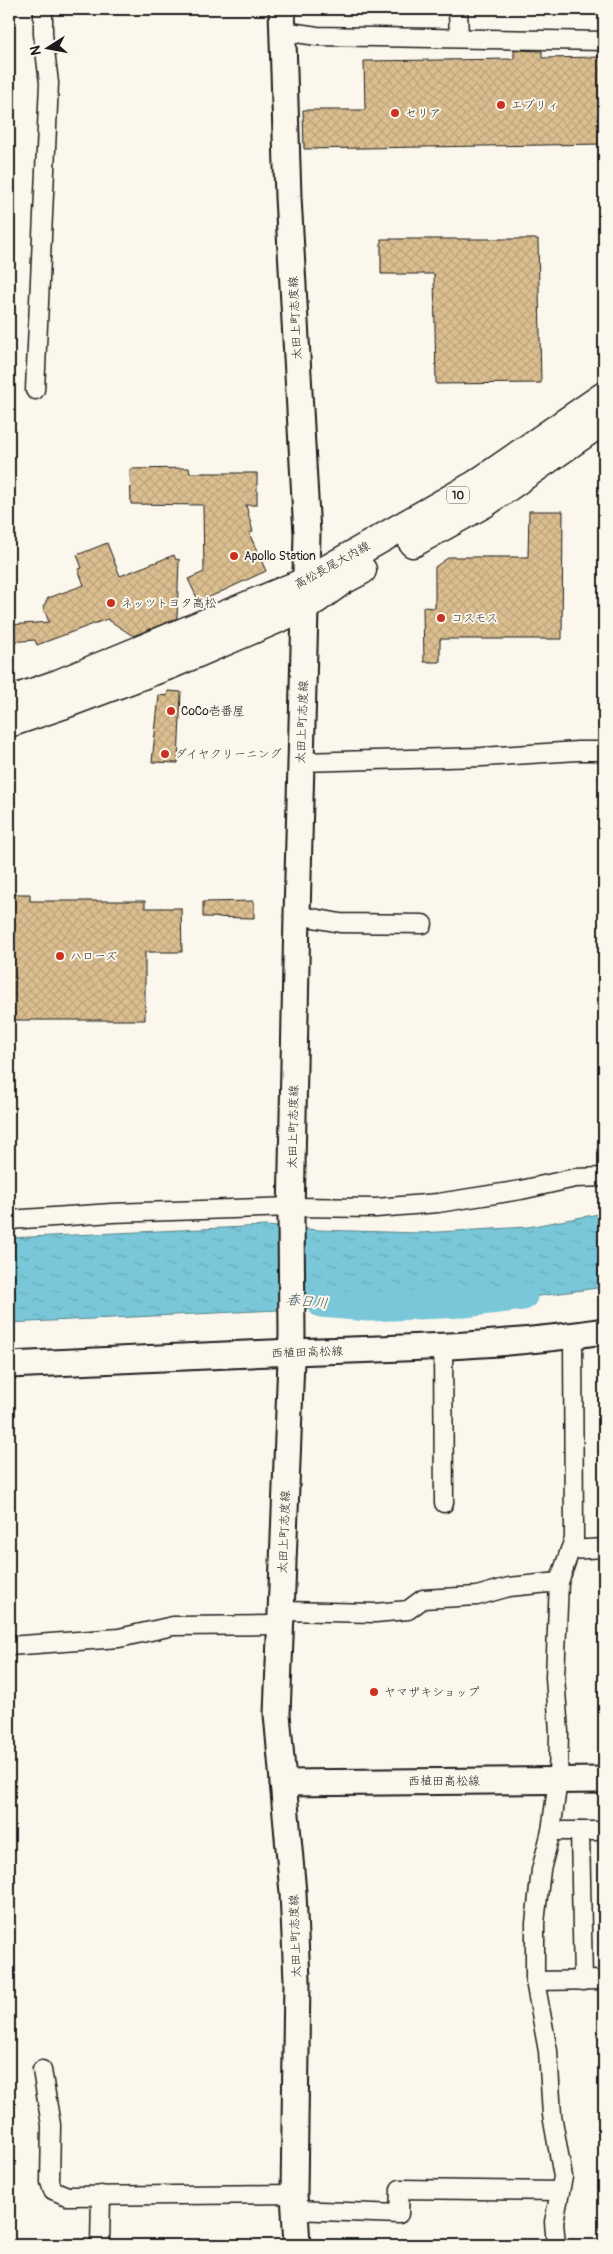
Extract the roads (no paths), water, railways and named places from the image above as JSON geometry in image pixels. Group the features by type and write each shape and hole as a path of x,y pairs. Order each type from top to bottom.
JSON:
{"main road":[{"name":"太田上町志度線","path":"283,20 288,197 307,534 296,915 292,1343 277,1714 293,1893 297,1980 295,2202 297,2245"},
{"name":"高松長尾大内線","path":"9,723 172,664 305,594 475,485 604,396"},
{"name":"高松長尾大内線","path":"9,701 343,580 485,503 604,420"},
{"name":"西植田高松線","path":"9,1365 292,1343 443,1348 548,1340 604,1331"},
{"name":"西植田高松線","path":"283,1783 604,1780"}],"street":[{"path":"35,390 49,83 43,34 43,9"},
{"path":"458,9 459,38"},
{"path":"283,20 317,36 604,41"},
{"path":"301,762 482,757 604,751"},
{"path":"296,915 340,923 423,924"},
{"path":"9,1220 112,1214 376,1208 438,1203 521,1190 575,1178 604,1177"},
{"path":"556,2245 554,2222 563,2178 552,2115 548,2051 535,1981 535,1923 541,1870 550,1831 558,1780 555,1677 559,1582 574,1539 573,1336"},
{"path":"443,1348 444,1503"},
{"path":"570,1550 604,1548"},
{"path":"9,1646 119,1638 173,1626 408,1610 423,1599 477,1596 508,1587 559,1582"},
{"path":"550,1831 604,1830"},
{"path":"580,1831 583,1981"},
{"path":"535,1981 604,1980"},
{"path":"42,2070 51,2125 50,2182 53,2190 67,2196 101,2195 295,2202 399,2214 400,2189 560,2191"},
{"path":"100,2245 101,2195"}],"water":[{"path":"604,1213 604,1287 525,1298 9,1323 9,1238 265,1226 319,1230 420,1233 528,1227"}],"waterway":[{"name":"春日川","path":"321,1303 368,1307 464,1303 523,1296"}],"place":[{"name":"エブリィ","path":"501,105"},
{"name":"セリア","path":"395,113"},
{"name":"Apollo Station","path":"234,556"},
{"name":"ネッツトヨタ高松","path":"111,603"},
{"name":"コスモス","path":"441,618"},
{"name":"CoCo壱番屋","path":"171,711"},
{"name":"ダイヤクリーニング","path":"165,754"},
{"name":"ハローズ","path":"60,956"},
{"name":"ヤマザキショップ","path":"374,1692"}]}
